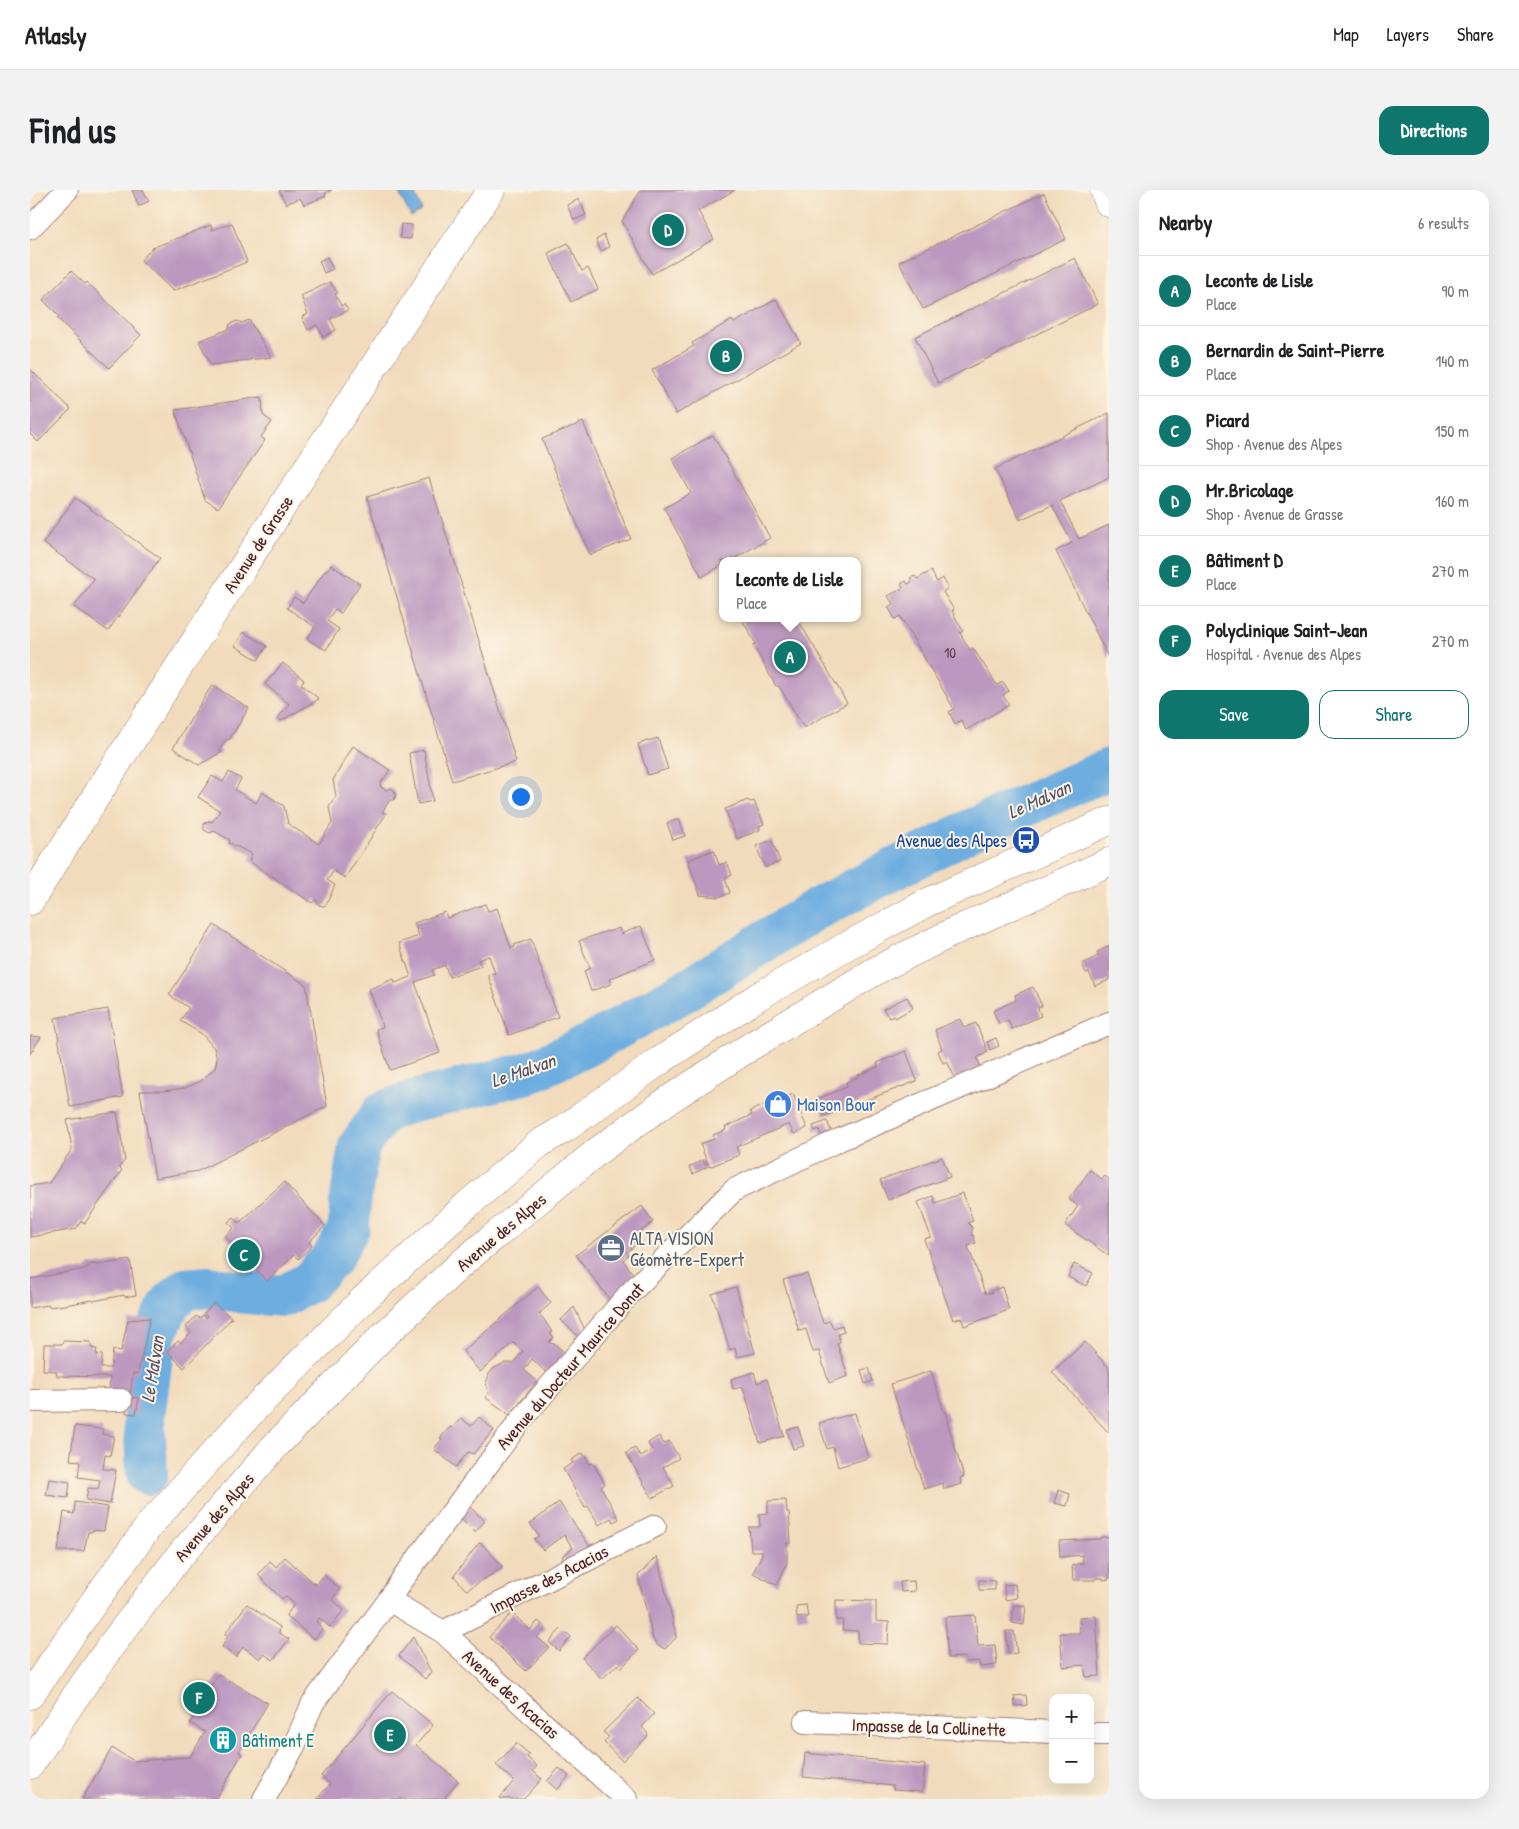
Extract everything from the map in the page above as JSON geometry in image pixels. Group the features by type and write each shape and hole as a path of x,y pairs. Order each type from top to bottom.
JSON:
{"main road":[{"name":"Avenue de Grasse","path":"30,901 133,736 304,472 491,190"},
{"path":"1104,190 1109,202"},
{"path":"30,1695 152,1522 240,1424 363,1300 540,1143 564,1129 661,1060 751,1002 845,947 928,902 1109,821"},
{"name":"Avenue des Alpes","path":"30,1765 113,1643 185,1551 275,1446 381,1338 462,1263 599,1150 667,1101 751,1046 878,970 957,930 1109,862"}],"street":[{"path":"30,228 67,190"},
{"name":"Avenue du Docteur Maurice Donat","path":"264,1799 294,1746 313,1703 390,1600 400,1581 520,1421 630,1294 734,1190 839,1140 1109,1023"},
{"path":"30,1401 120,1400"},
{"name":"Impasse des Acacias","path":"443,1632 655,1526"},
{"name":"Avenue des Acacias","path":"390,1600 443,1632 626,1799"},
{"name":"Impasse de la Collinette","path":"805,1722 1049,1732"},
{"path":"1094,1734 1109,1734"}],"water":[{"path":"405,190 413,190 422,210 411,217 399,193"}],"building":[{"path":"132,190 143,190 149,201 139,206"},
{"path":"279,190 332,190 325,193 326,196 304,205 300,198 286,204"},
{"path":"641,190 735,190 698,211 714,239 652,274 622,221"},
{"path":"1044,193 1066,239 923,309 899,262"},
{"path":"579,199 586,215 574,220 567,205"},
{"path":"232,223 247,262 173,291 141,260 152,248 211,225 212,230"},
{"path":"401,224 412,225 411,239 400,238"},
{"path":"604,235 609,247 601,251 596,240"},
{"path":"568,243 582,271 588,268 598,289 571,302 548,253"},
{"path":"327,257 333,269 324,273 319,261"},
{"path":"1075,258 1098,304 938,383 915,337"},
{"path":"71,271 85,284 87,282 141,335 109,368 57,318 59,316 43,300"},
{"path":"330,282 338,293 335,294 341,306 344,304 348,310 330,319 336,330 323,337 317,325 308,330 302,317 308,314 301,296"},
{"path":"776,299 801,343 676,414 652,370 694,346 692,343 732,320 734,323"},
{"path":"249,320 271,357 211,365 199,341 229,329 230,324 237,321 242,323"},
{"path":"30,369 71,409 38,442 30,434"},
{"path":"262,397 263,415 272,422 261,437 265,440 218,508 205,500 175,410"},
{"path":"1109,413 1109,477 1060,501 1079,539 1109,525 1109,659 1056,551 1072,543 1052,505 1020,520 995,469"},
{"path":"583,422 631,539 590,555 542,439"},
{"path":"713,435 770,538 737,557 719,557 719,567 702,577 664,508 691,493 672,458"},
{"path":"429,478 516,762 452,781 367,497"},
{"path":"75,498 160,558 108,631 74,607 94,579 43,543"},
{"path":"331,565 360,584 341,613 335,609 327,621 339,629 326,650 307,639 315,627 287,608 294,597 303,603"},
{"path":"931,571 937,582 943,578 948,588 943,592 954,610 952,611 963,631 960,633 970,650 973,648 997,685 1003,682 1009,691 1003,695 1009,705 966,730 961,720 955,724 949,712 954,709 900,616 895,619 888,607 893,604 888,596 903,588 901,584 906,581 908,584 912,582 910,578 915,576 917,579"},
{"path":"743,622 799,622 847,703 804,728 779,686 776,686 753,645 756,644"},
{"path":"243,632 267,646 258,660 235,646"},
{"path":"283,663 304,680 301,684 319,699 281,721 278,718 289,704 265,684"},
{"path":"212,685 249,708 229,740 227,739 219,750 222,752 199,765 173,748"},
{"path":"658,738 668,769 648,775 638,744"},
{"path":"353,746 390,770 380,784 386,790 391,788 394,790 396,795 394,800 390,800 382,812 386,814 345,878 334,871 327,880 335,885 326,905 319,905 316,899 312,903 249,861 252,854 229,843 230,840 214,831 210,833 204,830 204,823 212,822 220,811 198,797 212,776 223,782 229,772 241,779 235,790 256,803 262,792 284,806 288,824 319,844 332,823 329,807 336,796 333,780"},
{"path":"424,750 433,801 418,804 409,753"},
{"path":"748,800 750,802 754,801 764,824 759,826 760,830 737,839 725,809"},
{"path":"679,819 685,836 673,840 667,823"},
{"path":"772,840 780,862 765,867 756,846"},
{"path":"714,850 719,865 727,862 732,875 725,878 730,893 718,897 700,895 688,860"},
{"path":"485,904 488,911 497,908 511,948 515,947 514,945 531,939 558,1017 509,1035 488,975 495,973 489,956 478,960 481,966 449,977 445,965 432,970 434,975 415,982 440,1053 390,1070 376,1029 383,1027 369,989 394,979 395,983 411,977 399,943 419,936 414,923 445,912 447,918"},
{"path":"214,925 306,985 327,1106 198,1171 155,1178 140,1091 163,1091 185,1088 201,1081 215,1068 217,1059 214,1048 202,1034 180,1021 189,1008 169,995"},
{"path":"641,926 655,960 609,979 611,984 591,991 584,971 590,968 579,941 619,928 621,934"},
{"path":"1109,946 1109,980 1095,986 1089,972 1086,973 1082,964 1098,956 1097,952"},
{"path":"1033,987 1042,1006 1038,1008 1041,1016 1012,1029 1008,1020 999,1024 993,1011 1016,1000 1015,995"},
{"path":"907,997 913,1008 895,1018 894,1016 889,1018 883,1009"},
{"path":"108,1009 123,1097 70,1107 55,1018"},
{"path":"960,1019 964,1028 976,1023 988,1052 977,1058 981,1068 955,1078 947,1061 943,1063 938,1051 942,1049 935,1030"},
{"path":"30,1036 41,1037 30,1054"},
{"path":"996,1038 999,1046 990,1050 987,1042"},
{"path":"906,1051 917,1081 824,1116 817,1099 847,1087 846,1082 878,1067 877,1063"},
{"path":"793,1094 807,1128 794,1134 789,1124 736,1147 739,1155 709,1167 700,1144 714,1139 713,1135 726,1130 725,1127 752,1115 750,1111"},
{"path":"117,1112 125,1160 119,1167 122,1170 85,1223 81,1221 76,1229 30,1237 30,1186 49,1183 72,1149 67,1120"},
{"path":"827,1121 831,1131 821,1135 819,1129 815,1131 813,1126"},
{"path":"942,1157 950,1177 888,1200 880,1180"},
{"path":"703,1160 707,1167 693,1174 689,1167"},
{"path":"1090,1170 1102,1179 1105,1176 1109,1179 1109,1256 1065,1225 1078,1206 1069,1199"},
{"path":"284,1182 325,1226 309,1242 312,1246 298,1259 294,1255 267,1281 225,1236 234,1228 228,1222 234,1217 239,1223"},
{"path":"963,1193 973,1221 968,1223 972,1227 972,1236 976,1243 968,1246 985,1293 992,1293 991,1291 1002,1287 1009,1310 964,1326 961,1318 953,1320 924,1239 931,1237 918,1202 933,1196 935,1203"},
{"path":"642,1206 653,1222 631,1239 636,1245 627,1252 629,1255 623,1260 634,1275 611,1301 576,1255"},
{"path":"130,1260 136,1295 30,1308 30,1279 85,1269 91,1264 98,1265"},
{"path":"1074,1264 1093,1273 1086,1286 1068,1277"},
{"path":"807,1274 823,1323 830,1321 833,1328 842,1325 844,1332 838,1334 840,1342 837,1343 848,1376 829,1383 819,1351 813,1352 806,1329 799,1331 783,1280"},
{"path":"538,1287 551,1303 539,1314 552,1332 550,1334 554,1337 549,1342 554,1343 567,1355 547,1373 532,1359 524,1370 537,1381 510,1415 485,1397 488,1394 486,1383 493,1369 504,1363 514,1363 523,1351 513,1343 480,1372 463,1351"},
{"path":"736,1287 755,1353 737,1357 735,1348 730,1350 712,1294"},
{"path":"214,1303 232,1318 184,1368 167,1351 178,1341 181,1343 191,1333 186,1327 196,1316 199,1318 203,1315 206,1318 207,1316 204,1313"},
{"path":"574,1307 585,1330 578,1336 561,1320"},
{"path":"150,1318 138,1374 133,1373 130,1397 139,1398 136,1414 126,1413 128,1397 109,1395 110,1377 57,1376 56,1371 43,1370 44,1344 62,1344 63,1341 91,1342 91,1348 97,1349 96,1354 102,1355 101,1368 111,1368 113,1350 121,1351 128,1320"},
{"path":"1085,1342 1109,1368 1109,1433 1052,1372"},
{"path":"869,1368 873,1381 865,1384 861,1370"},
{"path":"931,1371 944,1412 946,1411 949,1422 947,1421 964,1477 960,1478 962,1484 944,1489 943,1483 924,1489 891,1384"},
{"path":"754,1372 757,1383 767,1379 784,1436 760,1443 743,1387 733,1389 731,1379"},
{"path":"855,1413 868,1458 838,1467 833,1447 827,1449 819,1423"},
{"path":"479,1417 494,1430 473,1454 468,1452 456,1467 434,1449 442,1439 440,1438 461,1418 471,1426"},
{"path":"75,1426 103,1429 102,1434 114,1436 110,1456 105,1455 103,1469 116,1470 110,1504 86,1500 88,1488 98,1489 100,1480 78,1477 80,1461 70,1460"},
{"path":"798,1427 804,1446 793,1449 787,1430"},
{"path":"659,1436 664,1444 669,1441 679,1458 663,1467 674,1486 652,1498 626,1453 635,1448 641,1457 652,1450 648,1443"},
{"path":"583,1453 589,1464 593,1463 605,1484 601,1487 619,1519 613,1522 611,1518 599,1525 588,1506 585,1508 563,1469 573,1463 571,1460"},
{"path":"49,1479 70,1482 68,1498 46,1495"},
{"path":"1058,1490 1070,1494 1067,1506 1054,1503"},
{"path":"786,1500 787,1512 789,1512 791,1543 787,1543 787,1563 777,1585 753,1573 762,1551 751,1551 749,1527 760,1527 759,1514 768,1513 768,1501"},
{"path":"75,1502 108,1507 104,1531 92,1530 92,1532 88,1532 84,1551 58,1551 64,1512 74,1514"},
{"path":"559,1502 593,1551 567,1565 562,1556 573,1548 564,1535 543,1550 534,1539 539,1536 530,1524"},
{"path":"470,1507 485,1521 475,1532 461,1518"},
{"path":"1101,1537 1109,1537 1109,1579 1073,1580 1072,1565 1083,1563 1082,1555 1060,1557 1059,1541 1100,1539"},
{"path":"479,1543 482,1544 502,1568 467,1590 454,1576"},
{"path":"657,1556 676,1635 676,1638 665,1649 657,1645 653,1639 638,1576"},
{"path":"285,1557 316,1585 324,1575 340,1589 332,1599 344,1610 330,1627 319,1618 316,1622 323,1628 314,1639 286,1616 294,1604 285,1596 282,1599 258,1575 270,1561 276,1567"},
{"path":"979,1580 995,1581 995,1590 979,1590"},
{"path":"914,1581 915,1591 901,1592 900,1582"},
{"path":"1015,1584 1017,1598 1005,1600 1004,1585"},
{"path":"836,1600 876,1601 876,1621 889,1622 888,1644 858,1643 858,1631 842,1630 843,1620 836,1620"},
{"path":"247,1604 280,1627 279,1633 289,1639 273,1660 264,1654 260,1659 243,1647 236,1657 222,1647 228,1636 225,1634"},
{"path":"806,1605 808,1617 797,1618 796,1606"},
{"path":"1014,1605 1026,1606 1024,1625 1012,1623"},
{"path":"512,1613 530,1630 538,1621 546,1628 537,1637 549,1647 526,1671 489,1637"},
{"path":"975,1615 978,1646 995,1645 997,1665 980,1667 979,1661 966,1662 965,1657 948,1658 945,1617"},
{"path":"1096,1616 1100,1676 1086,1677 1084,1665 1063,1667 1060,1633 1080,1633 1079,1617"},
{"path":"616,1625 639,1650 621,1668 618,1664 602,1679 582,1658"},
{"path":"562,1628 571,1637 559,1651 549,1642"},
{"path":"1006,1631 1014,1631 1017,1653 1008,1654"},
{"path":"413,1637 431,1672 425,1679 399,1656"},
{"name":"Bâtiment E","path":"218,1674 268,1703 239,1752 242,1754 216,1799 82,1799 112,1748 134,1761 190,1757 205,1732 190,1723"},
{"path":"392,1691 433,1725 416,1745 458,1781 445,1797 447,1799 317,1799 330,1784 321,1776"},
{"path":"1026,1695 1027,1705 1015,1706 1014,1696"},
{"path":"638,1698 654,1714 642,1727 648,1734 647,1737 622,1761 604,1742 609,1737 603,1732"},
{"path":"516,1743 529,1754 527,1757 537,1766 533,1771 542,1779 524,1799 501,1799 514,1781 496,1765"},
{"path":"805,1753 925,1765 922,1792 893,1790 893,1786 803,1777"},
{"path":"559,1768 569,1776 557,1790 547,1781"}],"waterway":[{"name":"Le Malvan","path":"147,1474 144,1417 155,1334 171,1302 186,1289 208,1287 284,1296 309,1282 332,1258 349,1228 350,1202 359,1146 383,1112 413,1101 528,1073 588,1045 678,995 813,911 970,830 1109,769"}],"place":[{"name":"Mr.Bricolage","path":"668,230"},
{"name":"Bernardin de Saint-Pierre","path":"726,356"},
{"name":"Leconte de Lisle","path":"790,657"},
{"name":"Avenue des Alpes","path":"1026,840"},
{"name":"Maison Bour","path":"778,1104"},
{"name":"ALTA VISION Géomètre-Expert","path":"611,1248"},
{"name":"Picard","path":"244,1255"},
{"name":"Polyclinique Saint-Jean","path":"199,1698"},
{"name":"Bâtiment D","path":"390,1735"},
{"name":"Bâtiment E","path":"223,1740"}]}
